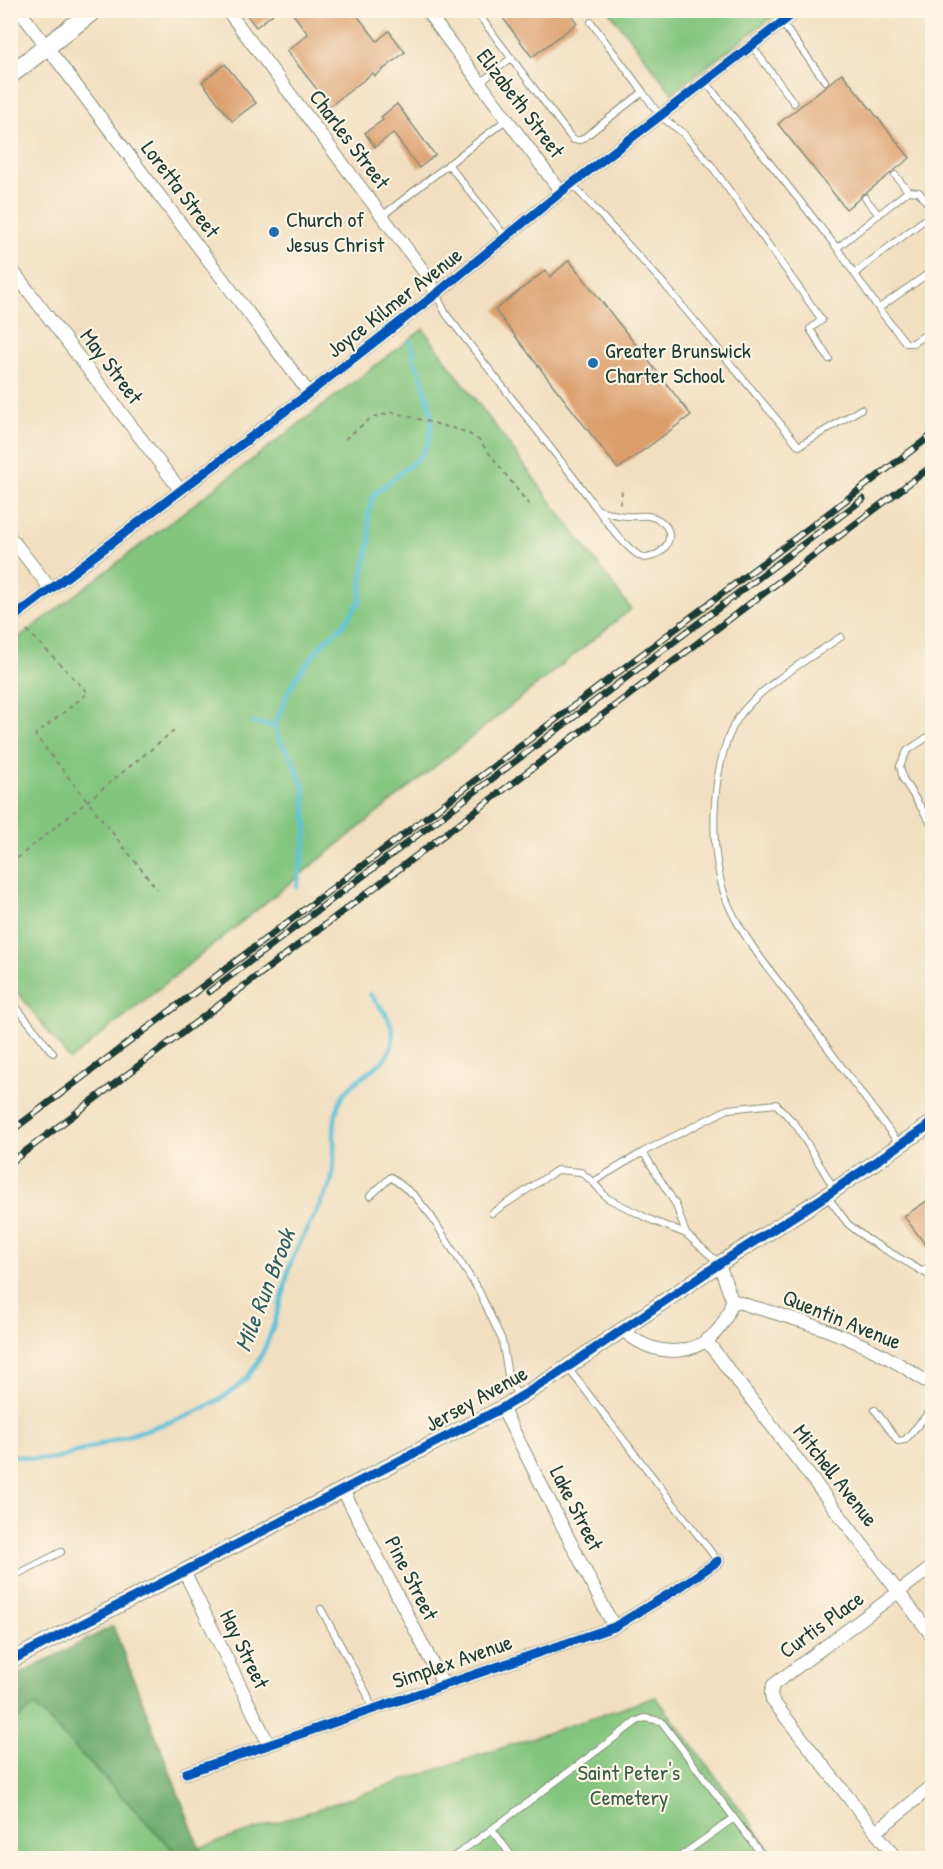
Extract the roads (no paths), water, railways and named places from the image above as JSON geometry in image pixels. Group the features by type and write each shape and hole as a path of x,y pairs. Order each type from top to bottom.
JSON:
{"main road":[{"path":"10,75 94,10"}],"street":[{"name":"Loretta Street","path":"19,10 309,393"},
{"name":"Charles Street","path":"226,10 428,277 436,294"},
{"name":"Elizabeth Street","path":"426,10 561,192"},
{"name":"Joyce Kilmer Avenue","path":"10,620 309,393 436,294 572,183 798,10"},
{"name":"May Street","path":"10,267 181,491"},
{"path":"10,537 50,588"},
{"name":"Jersey Avenue","path":"10,1661 502,1408 623,1330 719,1264 831,1193 933,1123"},
{"path":"623,1330 641,1344 666,1351 685,1350 706,1340 722,1324 732,1300 719,1264"},
{"name":"Quentin Avenue","path":"732,1300 749,1307 782,1315 855,1342 914,1372 933,1386"},
{"name":"Mitchell Avenue","path":"706,1340 933,1636"},
{"name":"Lake Street","path":"502,1408 614,1627"},
{"name":"Pine Street","path":"343,1490 443,1684"},
{"name":"Simplex Avenue","path":"186,1773 614,1627 718,1560"},
{"name":"Curtis Place","path":"876,1832 772,1700 772,1685 933,1568"},
{"name":"Hay Street","path":"184,1571 269,1745"},
{"path":"896,1858 876,1832 933,1786"}],"lane":[{"path":"475,10 573,140 580,140 643,92"},
{"path":"591,22 660,116 683,134 711,165 822,320 810,328 829,359"},
{"path":"782,23 825,81"},
{"path":"752,46 794,103"},
{"path":"480,83 511,58"},
{"path":"705,81 837,248 906,344 913,343 933,330"},
{"path":"382,216 507,119"},
{"path":"448,164 506,237"},
{"path":"896,174 908,191"},
{"path":"572,183 664,284 799,446 861,410"},
{"path":"837,248 908,191 919,192 933,209"},
{"path":"865,198 879,215"},
{"path":"855,273 933,214"},
{"path":"879,308 933,271"},
{"path":"436,294 446,314 599,510 637,555 652,557 664,550 669,535 662,522 649,516 625,516 599,510"},
{"path":"841,637 785,675 752,703 738,719 725,751 717,783 714,816 716,847 720,877 729,908 762,960 900,1145"},
{"path":"933,734 907,751 900,766 903,779 933,825"},
{"path":"10,999 53,1053"},
{"path":"593,1182 643,1152 728,1108 776,1104 796,1125 848,1224 867,1239 933,1276"},
{"path":"643,1152 676,1205 686,1234"},
{"path":"492,1213 557,1170 581,1173 593,1182 607,1198 686,1234 719,1264"},
{"path":"370,1196 391,1177 416,1196 431,1216 493,1317 502,1340 509,1381 519,1398"},
{"path":"923,1271 933,1265"},
{"path":"567,1367 718,1560"},
{"path":"874,1410 898,1441 905,1440 933,1409"},
{"path":"10,1578 61,1552"},
{"path":"321,1609 372,1709"},
{"path":"453,1858 637,1721 645,1718 661,1721 764,1858"},
{"path":"678,1858 734,1818"},
{"path":"492,1830 513,1858"},
{"path":"241,1858 259,1858"}],"waterway":[{"name":"Mile Run Brook","path":"297,887 307,831 304,789 292,758 278,739 275,726 288,692 298,675 324,642 344,624 360,601 370,541 368,515 374,494 420,457 427,445 431,432 431,410 411,342"},
{"path":"252,723 275,726"},
{"name":"Mile Run Brook","path":"10,1455 35,1459 56,1459 185,1417 228,1394 249,1375 261,1356 270,1334 290,1264 328,1191 334,1168 335,1117 342,1097 355,1082 380,1064 391,1048 393,1037 391,1025 370,994"}],"railway":[{"path":"10,1132 932,435"},
{"path":"10,1163 932,466"},
{"path":"209,992 863,499"}],"place":[{"name":"Church of Jesus Christ","path":"274,232"},
{"name":"Greater Brunswick Charter School","path":"593,363"}],"park label":[{"name":"Saint Peter's Cemetery","path":"629,1784"}]}
